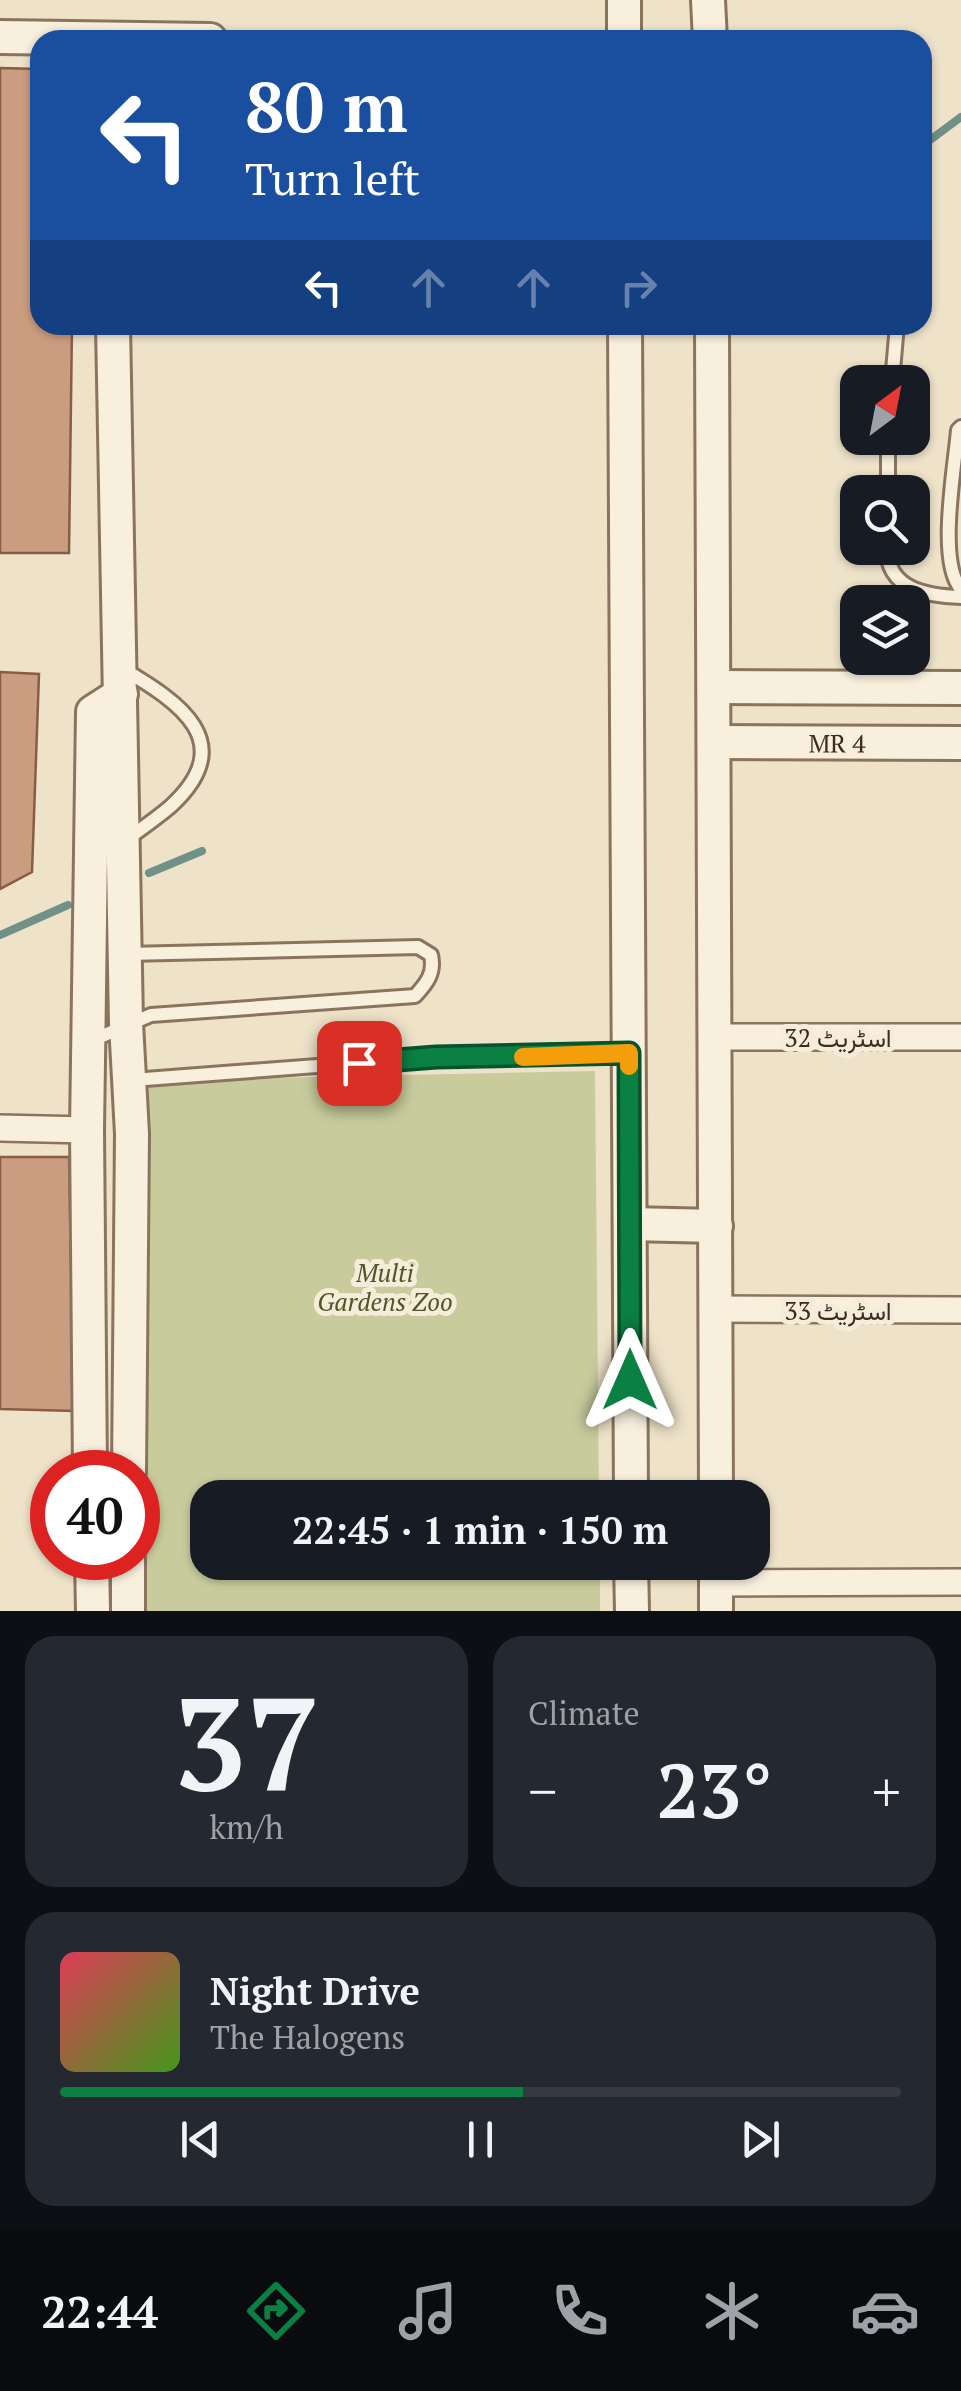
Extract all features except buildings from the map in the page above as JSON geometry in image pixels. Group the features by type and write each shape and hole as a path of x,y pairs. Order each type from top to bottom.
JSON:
{"street":[{"path":"624,0 624,30"},
{"path":"708,0 710,30"},
{"path":"0,38 30,38"},
{"path":"112,335 126,1024 132,1134 129,1450"},
{"path":"626,335 631,1480"},
{"path":"712,335 716,1480"},
{"path":"90,1450 87,1130 93,712 121,681"},
{"path":"716,687 961,688"},
{"name":"MR 4","path":"716,742 961,743"},
{"name":"اسٹریٹ 32","path":"716,1037 961,1038"},
{"path":"0,1128 87,1130"},
{"path":"630,1224 716,1226"},
{"name":"اسٹریٹ 33","path":"716,1309 961,1310"},
{"path":"92,1580 93,1611"},
{"path":"128,1580 128,1611"},
{"path":"632,1580 632,1611"},
{"path":"716,1586 961,1582"}],"lane":[{"path":"893,365 895,335"},
{"path":"961,427 948,552 956,584 961,588"},
{"path":"891,565 900,583 927,596 961,598"},
{"path":"121,681 166,694 200,735 201,762 172,804 124,841"},
{"path":"88,1042 151,1014 416,996 429,980 433,966 431,955 418,947 127,954"},
{"path":"129,1080 436,1057 629,1053"}],"green space":[{"name":"Multi Gardens Zoo","path":"595,1071 599,1480 190,1480 190,1580 600,1580 600,1611 127,1611 133,1580 160,1580 160,1450 136,1450 129,1081"}],"waterway":[{"path":"932,139 961,117"},
{"path":"149,873 202,851"},
{"path":"0,935 68,905"}],"slow traffic":[{"path":"523,1057 629,1053 629,1066"}],"route":[{"path":"359,1063 436,1057 629,1053 630,1380"}]}
